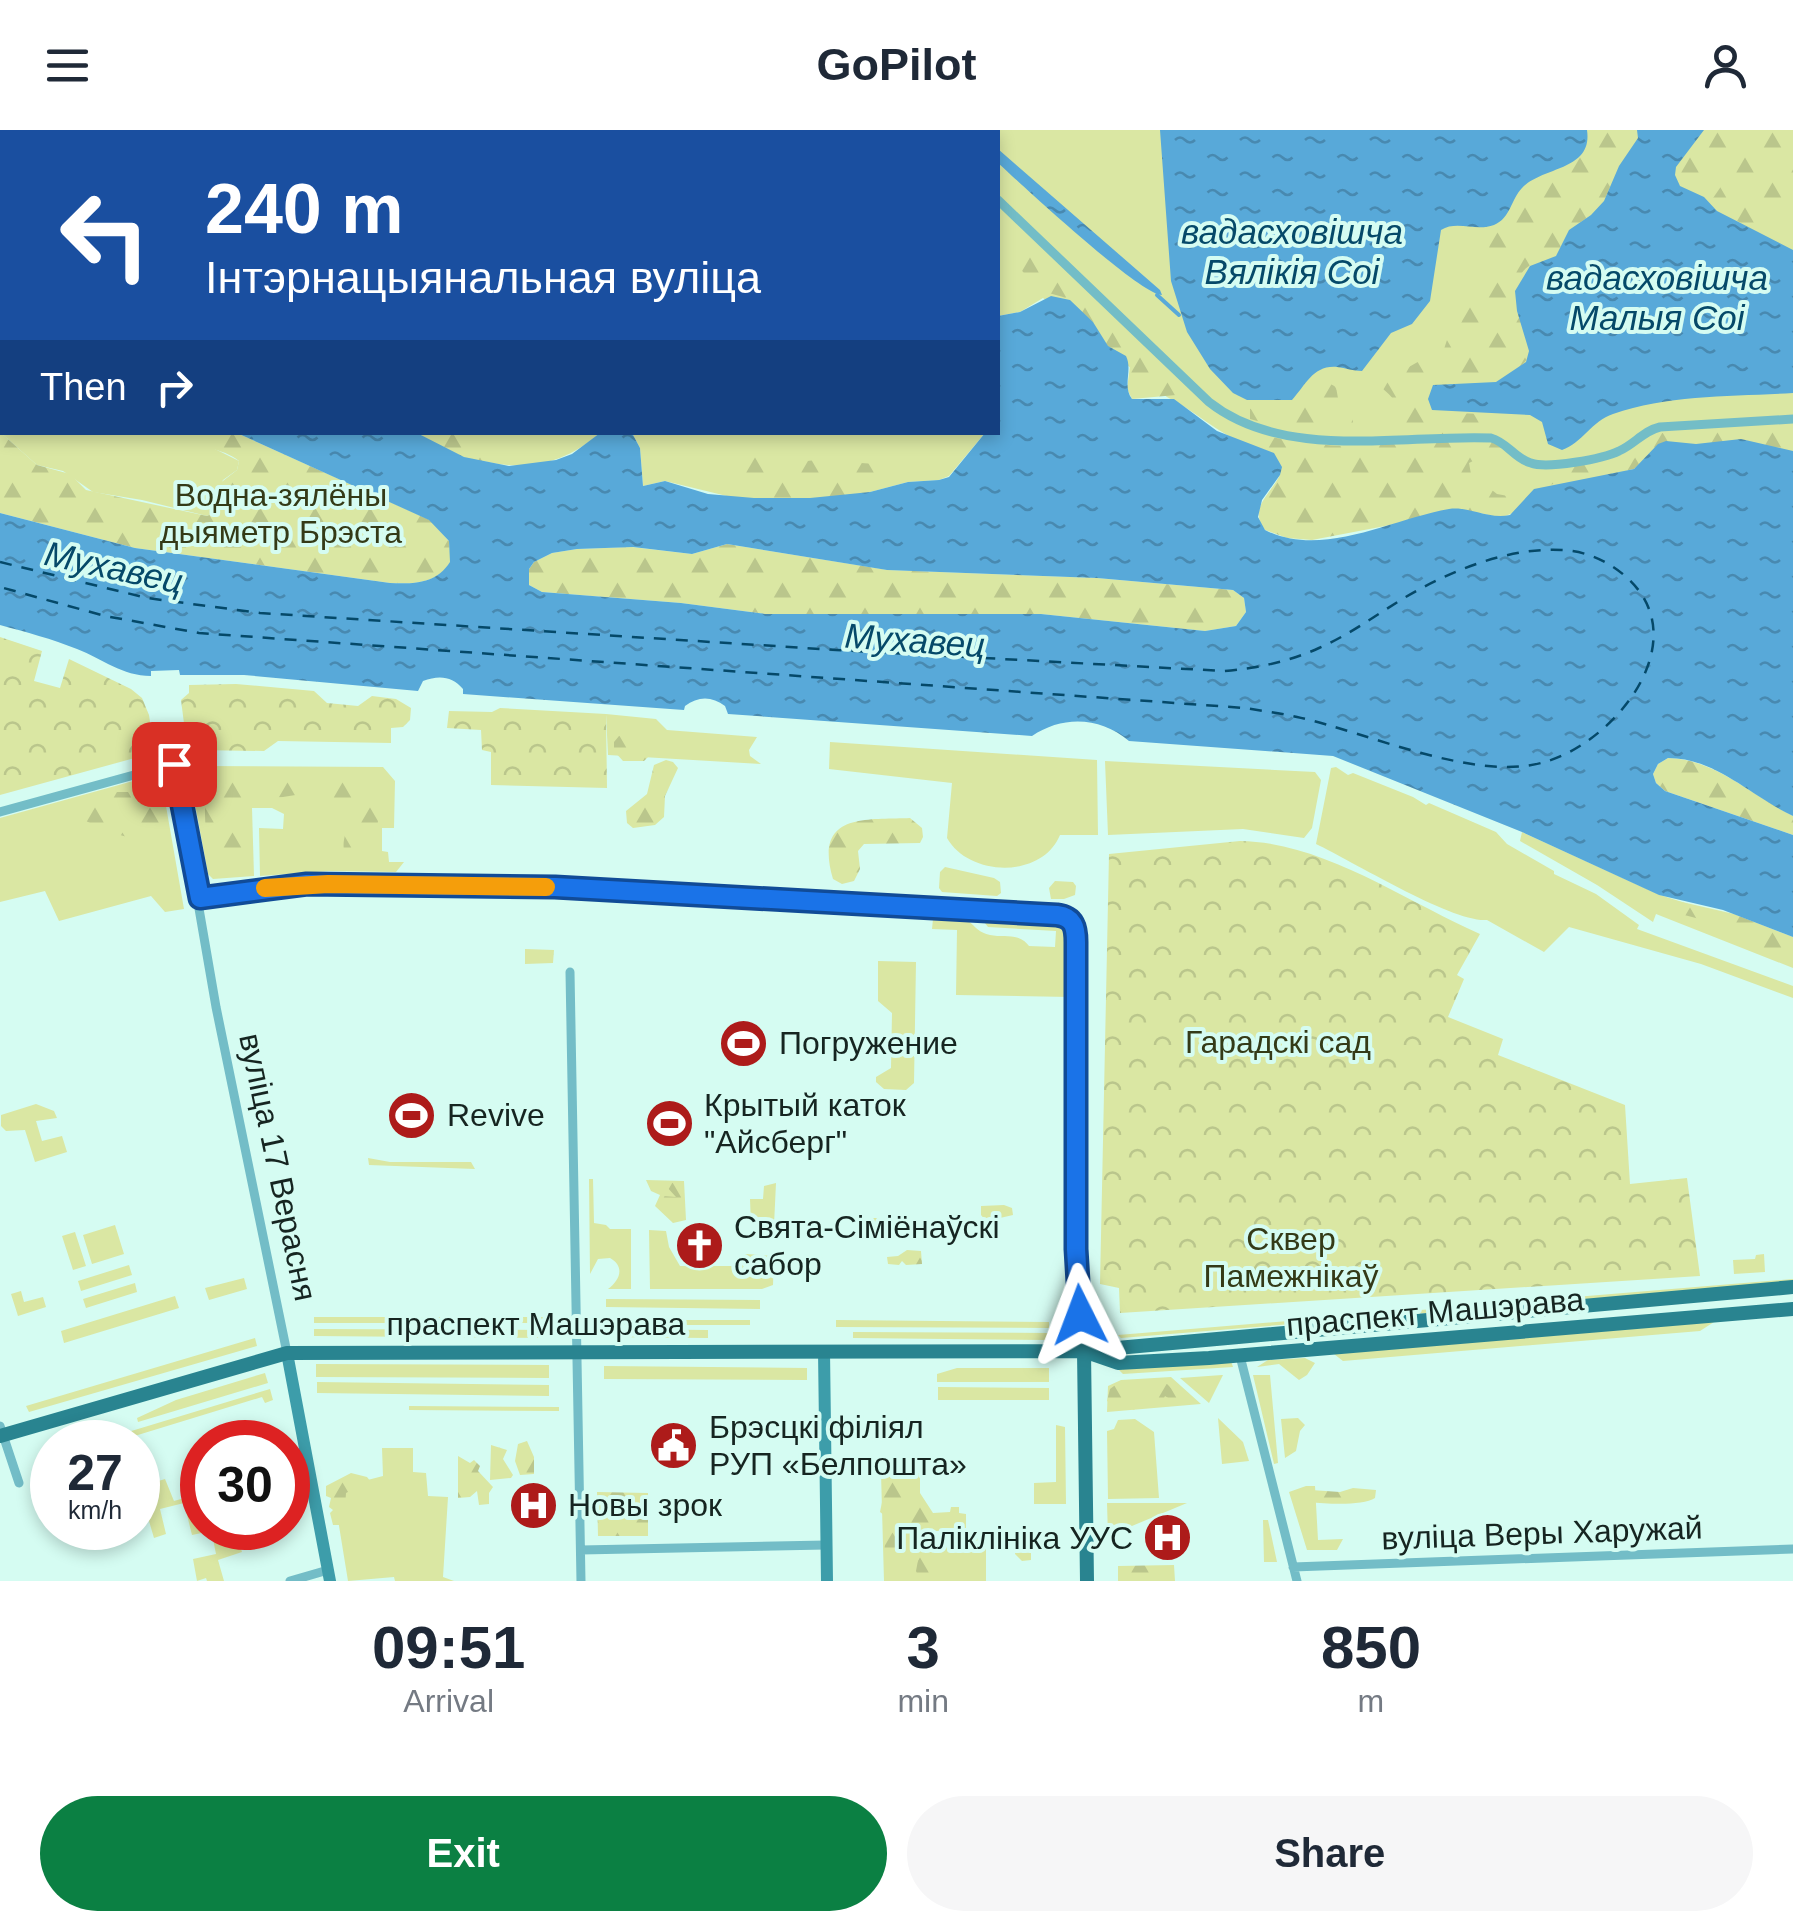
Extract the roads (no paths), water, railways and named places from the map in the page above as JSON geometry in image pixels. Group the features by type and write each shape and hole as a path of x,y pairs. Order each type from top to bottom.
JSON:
{"main road":[{"name":"праспект Машэрава","path":"1,1432 287,1353 1084,1351 1793,1287"},
{"name":"праспект Машэрава","path":"1084,1351 1118,1363 1209,1358 1793,1309"},
{"path":"1490,1335 1498,1326 1492,1316"},
{"path":"1208,1342 1209,1358"},
{"path":"824,1351 826,1581"},
{"path":"1084,1351 1087,1581"},
{"name":"вуліца 17 Верасня","path":"287,1353 329,1575"}],"street":[{"path":"1000,202 1210,402 1232,418 1262,429 1367,441 1491,438 1538,465 1617,452 1641,434 1660,427 1793,419"},
{"name":"вуліца 17 Верасня","path":"0,812 174,764 200,898 208,965 287,1353"},
{"path":"200,898 307,884 555,887 1057,915 1073,922 1076,1249 1084,1351"},
{"path":"570,972 581,1581"},
{"path":"1240,1356 1297,1581"},
{"path":"1,1432 19,1483"},
{"path":"581,1550 826,1545"},
{"name":"вуліца Веры Харужай","path":"1293,1567 1793,1549"},
{"path":"290,1581 329,1575"}],"water":[{"name":"вадасховішча Вялікія Соі","path":"1160,130 1587,130 1587,143 1575,161 1522,188 1500,222 1487,227 1454,226 1441,230 1430,301 1412,324 1391,333 1362,371 1329,367 1311,377 1292,400 1247,400 1233,393 1210,369 1187,332 1171,281"},
{"name":"вадасховішча Малыя Соі","path":"1637,130 1704,130 1676,167 1680,186 1704,197 1717,211 1793,250 1793,393 1702,397 1635,408 1606,417 1562,450 1548,444 1542,422 1530,415 1432,410 1428,399 1433,385 1496,382 1526,362 1529,351 1515,291 1530,266 1556,256 1569,230 1604,201 1619,166 1638,138"},
{"path":"1000,151 1162,295 1130,277 1000,165"},
{"name":"Мухавец","path":"1051,296 1070,300 1093,322 1108,346 1126,356 1132,399 1174,399 1217,431 1274,453 1282,467 1280,475 1262,500 1258,517 1265,530 1287,538 1333,539 1449,509 1510,515 1534,489 1634,469 1658,444 1666,441 1696,444 1741,439 1793,451 1793,816 1702,764 1668,758 1658,764 1653,774 1665,791 1793,835 1793,937 1723,910 1659,895 1522,832 1333,756 1129,741 1106,727 1082,722 1056,725 1032,736 728,714 725,706 705,699 695,700 684,710 463,694 454,681 440,677 423,681 418,691 244,675 180,675 179,670 151,671 151,676 122,670 68,645 0,625 0,513 135,548 390,583 431,579 450,562 449,541 429,520 241,435 421,435 464,457 509,466 556,460 572,454 597,435 633,435 640,448 643,486 665,481 708,494 754,498 870,492 949,477 983,435 1000,435 1000,316 1020,312","holes":["727,544 887,570 1097,578 1233,590 1244,598 1246,612 1236,626 1205,631 1041,614 765,614 542,592 529,585 529,569 552,553 577,549 633,547 692,554"]}],"waterway":[{"path":"1157,295 1179,315"}],"place":[{"name":"Погружение","path":"744,1043"},
{"name":"Revive","path":"412,1115"},
{"name":"Крытый каток \"Айсберг\"","path":"669,1123"},
{"name":"Свята-Сіміёнаўскі сабор","path":"699,1245"},
{"name":"Брэсцкі філіял РУП «Белпошта»","path":"674,1445"},
{"name":"Новы зрок","path":"533,1505"},
{"name":"Паліклініка УУС","path":"1168,1538"}],"park label":[{"name":"Водна-зялёны дыяметр Брэста","path":"281,514"},
{"name":"Гарадскі сад","path":"1278,1042"},
{"name":"Сквер Памежнікаў","path":"1291,1258"}]}
